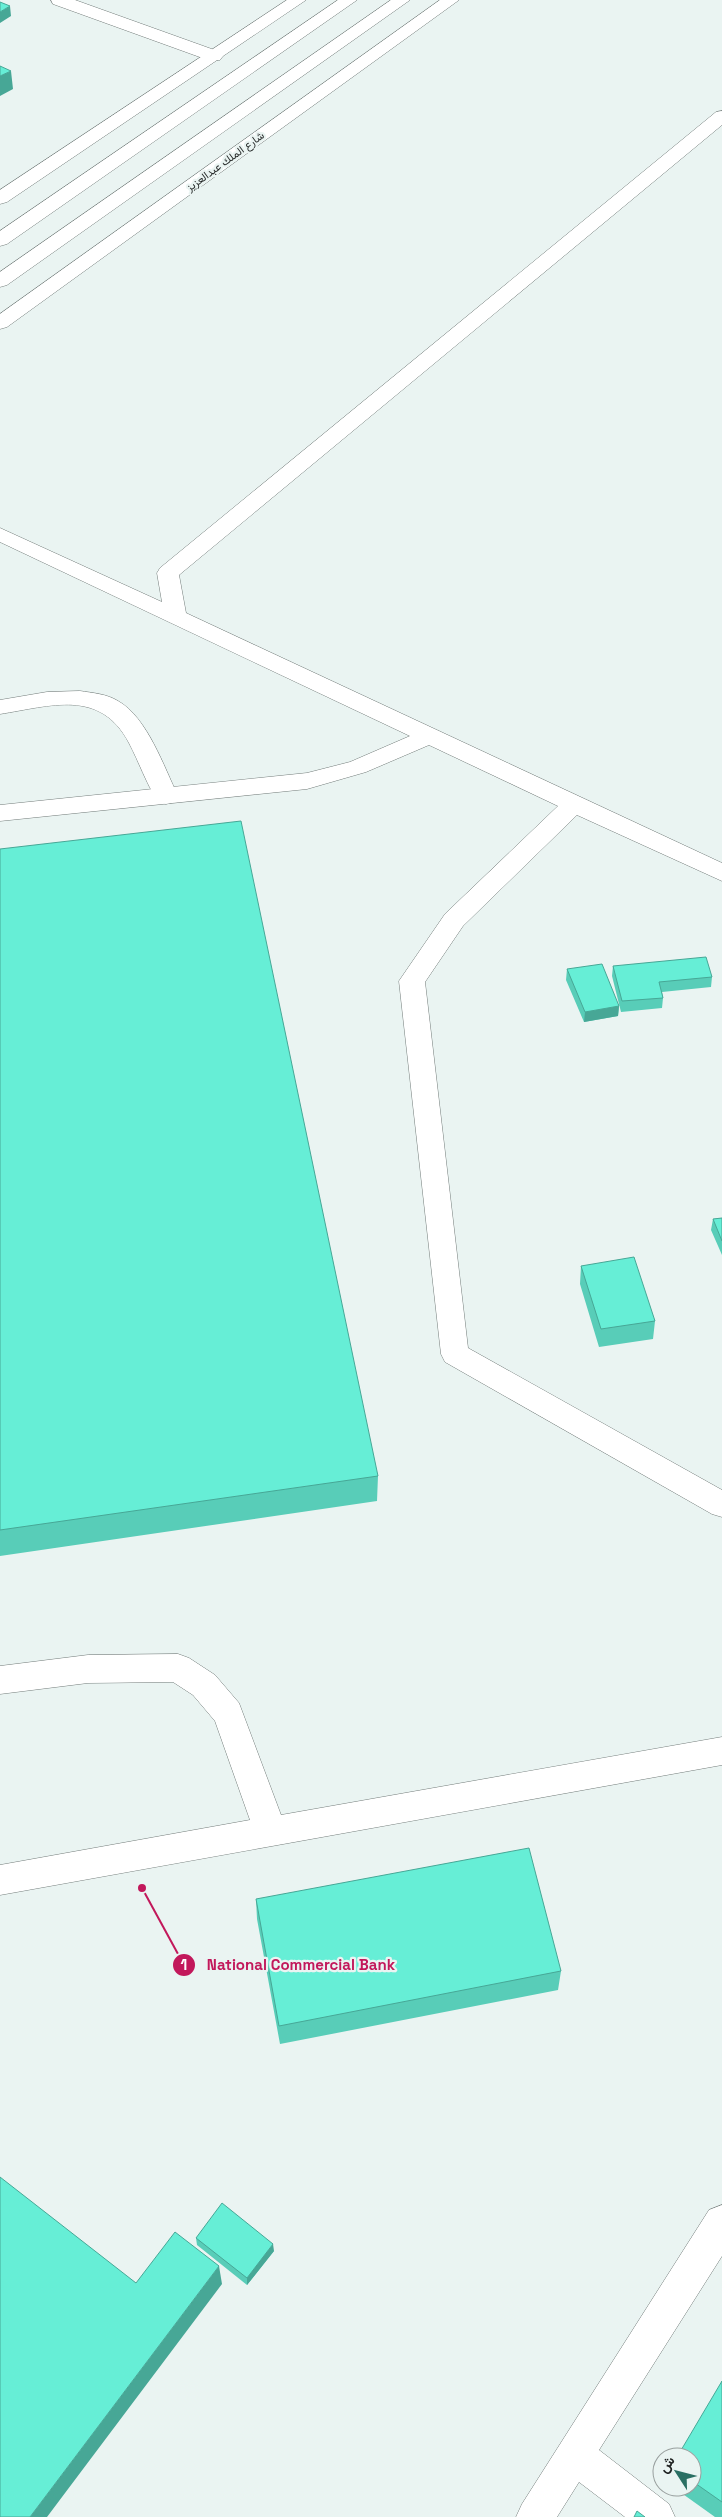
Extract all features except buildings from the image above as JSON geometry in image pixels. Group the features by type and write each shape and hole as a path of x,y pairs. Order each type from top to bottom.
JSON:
{"street":[{"path":"59,0 214,56"},
{"path":"0,198 298,0"},
{"path":"0,240 349,0"},
{"path":"0,282 402,0"},
{"name":"شارع الملك عبدالعزيز","path":"0,322 451,0"},
{"path":"176,616 168,573 722,116"},
{"path":"0,534 722,873"},
{"path":"0,707 72,697 85,698 110,707 121,713 130,724 166,796"},
{"path":"0,813 307,782 358,767 429,736"},
{"path":"574,804 454,920 412,981 455,1354 722,1505"},
{"path":"0,1680 88,1669 178,1668 204,1685 228,1713 270,1830"},
{"path":"0,1880 270,1830 722,1751"},
{"path":"535,2517 722,2223"},
{"path":"574,2455 656,2517"}],"place":[{"name":"National Commercial Bank","path":"142,1888"}]}
